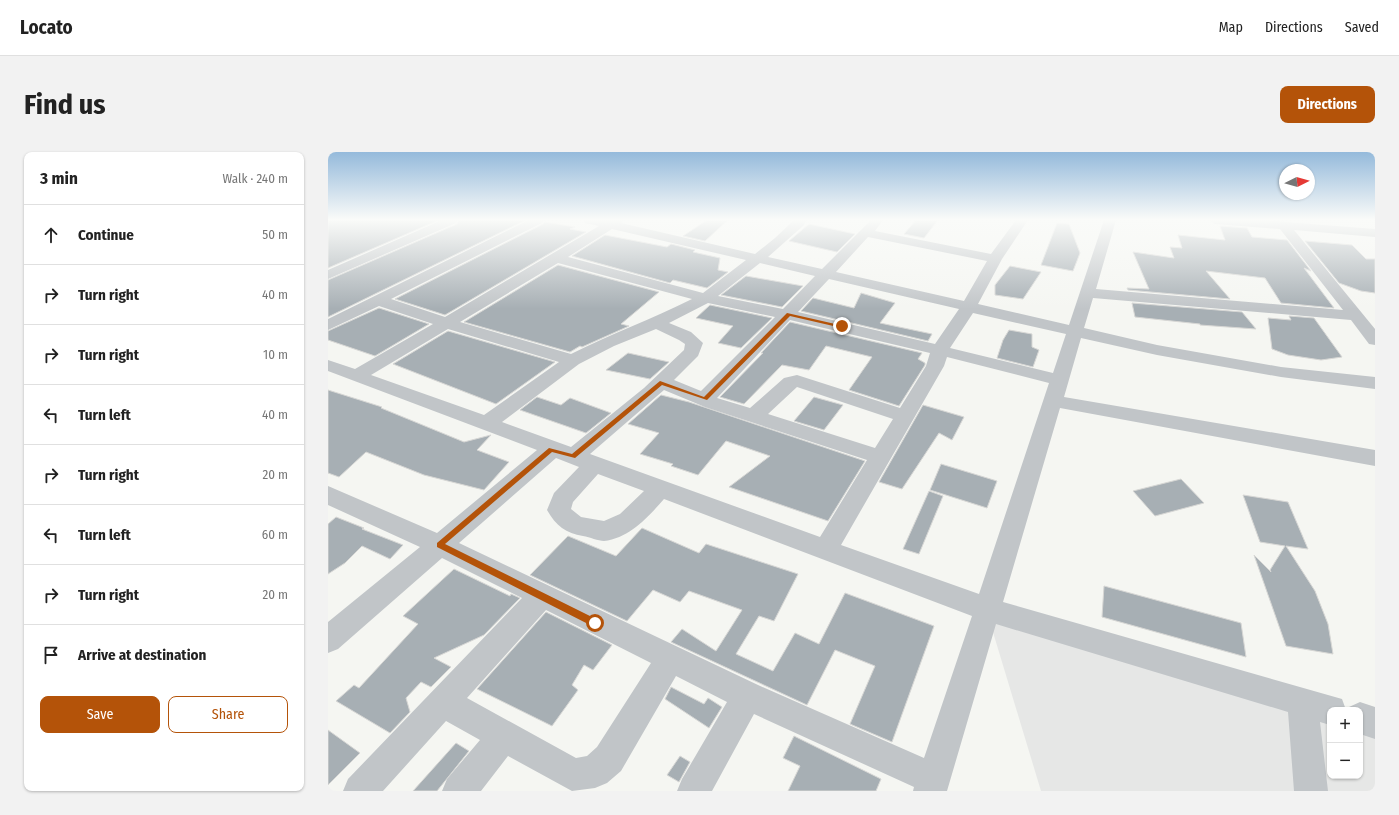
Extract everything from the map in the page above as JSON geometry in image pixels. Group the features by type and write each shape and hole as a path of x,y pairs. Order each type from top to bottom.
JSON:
{"street":[{"path":"328,274 384,250"},
{"path":"328,325 478,250"},
{"path":"356,376 570,250"},
{"path":"724,250 1076,330 1157,350 1281,372 1375,383"},
{"path":"485,424 573,360 608,342 656,323 706,298 768,250"},
{"path":"705,399 828,274 848,250"},
{"path":"962,250 995,259"},
{"path":"825,550 935,366 940,350 969,306 1001,250"},
{"path":"332,502 440,545 670,659 932,785 986,610 1101,250"},
{"path":"1303,250 1375,340"},
{"path":"557,258 706,298 788,314 940,350 1057,391 1375,458"},
{"path":"1088,294 1357,316"},
{"path":"378,300 445,323 573,360"},
{"path":"328,640 440,545 562,453 662,382 692,352 694,344 685,336 656,323"},
{"path":"328,365 986,610 1317,706 1311,791"},
{"path":"754,416 791,382 797,381 905,416"},
{"path":"662,382 754,416 881,457"},
{"path":"594,465 562,499 559,510 566,520 579,526 603,531 619,526 634,518 659,489"},
{"path":"360,791 542,596"},
{"path":"443,702 574,775 595,772 610,759 670,659"},
{"path":"694,791 747,696"},
{"path":"1363,719 1375,723"},
{"path":"459,791 504,736"}],"shaded area":[{"path":"986,609 1327,709 1327,779 1363,779 1363,719 1375,723 1375,791 1041,791"}],"building":[{"path":"328,250 370,250 328,268"},
{"path":"398,250 465,250 328,317 328,280"},
{"path":"492,250 556,250 445,315 395,299"},
{"path":"582,250 694,250 693,252 720,258 718,270 728,272 707,288 673,280 670,283 572,256"},
{"path":"827,250 839,250 837,252"},
{"path":"1047,250 1079,250 1080,253 1073,271 1041,265"},
{"path":"1171,250 1295,250 1311,271 1304,268 1334,308 1281,303 1265,278 1206,271 1230,299 1128,290 1127,288 1149,289 1133,252 1174,258"},
{"path":"1312,250 1357,250 1366,259 1375,259 1375,293 1361,291 1339,283"},
{"path":"558,265 659,292 621,324 629,326 582,347 580,346 570,352 464,322"},
{"path":"1010,266 1041,272 1023,299 995,295 995,285"},
{"path":"746,276 803,286 782,307 721,295"},
{"path":"861,293 895,303 880,323 932,334 928,341 801,311 813,298 854,308"},
{"path":"1132,303 1242,312 1256,329 1200,325 1135,317"},
{"path":"710,305 772,318 741,348 718,343 733,326 696,318"},
{"path":"379,308 429,324 375,356 328,340 328,331"},
{"path":"1289,316 1314,318 1342,357 1321,360 1288,355 1272,349 1268,318 1291,320"},
{"path":"790,322 922,353 918,359 925,363 925,365 899,406 849,390 872,357 826,346 809,370 782,365 744,404 720,397 763,353 761,353"},
{"path":"1009,330 1032,334 1032,347 1039,350 1033,367 997,358 1003,340"},
{"path":"448,331 555,362 496,404 393,364"},
{"path":"628,353 669,362 650,379 606,370"},
{"path":"328,390 382,407 381,408 464,442 491,435 477,450 509,462 484,490 424,475 366,452 339,477 328,473"},
{"path":"661,395 689,402 865,461 828,521 729,487 770,456 726,441 698,475 671,466 673,464 640,454 659,433 628,424"},
{"path":"537,397 561,405 570,398 611,413 586,433 520,410"},
{"path":"814,397 843,405 824,430 794,421"},
{"path":"923,405 964,417 952,440 939,433 902,489 879,482"},
{"path":"941,464 997,481 987,508 930,490"},
{"path":"1181,479 1204,503 1155,516 1133,491"},
{"path":"929,491 943,496 919,554 903,549"},
{"path":"1243,495 1288,502 1308,549 1286,546 1315,591 1328,624 1333,654 1286,646 1254,555 1271,572 1270,570 1285,546 1260,542"},
{"path":"336,517 403,545 390,559 362,546 345,563 328,574 328,524"},
{"path":"642,528 699,553 706,544 798,574 774,621 759,616 736,654 773,671 795,633 819,644 845,593 934,626 892,742 850,724 875,666 835,650 807,705 671,642 682,629 716,651 742,610 689,591 680,602 653,590 627,621 530,575 568,536 616,556"},
{"path":"454,569 510,596 511,594 520,598 484,635 434,658 451,667 431,687 421,682 406,698 410,712 390,733 336,701 354,685 359,688 418,624 403,616"},
{"path":"1104,586 1241,623 1246,657 1102,617"},
{"path":"546,612 612,645 593,670 584,665 572,685 578,690 552,726 477,689"},
{"path":"671,687 704,704 708,698 722,707 709,728 665,699"},
{"path":"328,730 360,753 328,785"},
{"path":"794,736 881,779 876,791 788,791 800,766 783,758"},
{"path":"456,743 469,751 437,791 413,791"},
{"path":"680,756 690,762 679,782 667,775"}],"route":[{"path":"595,623 440,545 552,449 572,457 662,382 705,399 788,314 842,326"}]}
